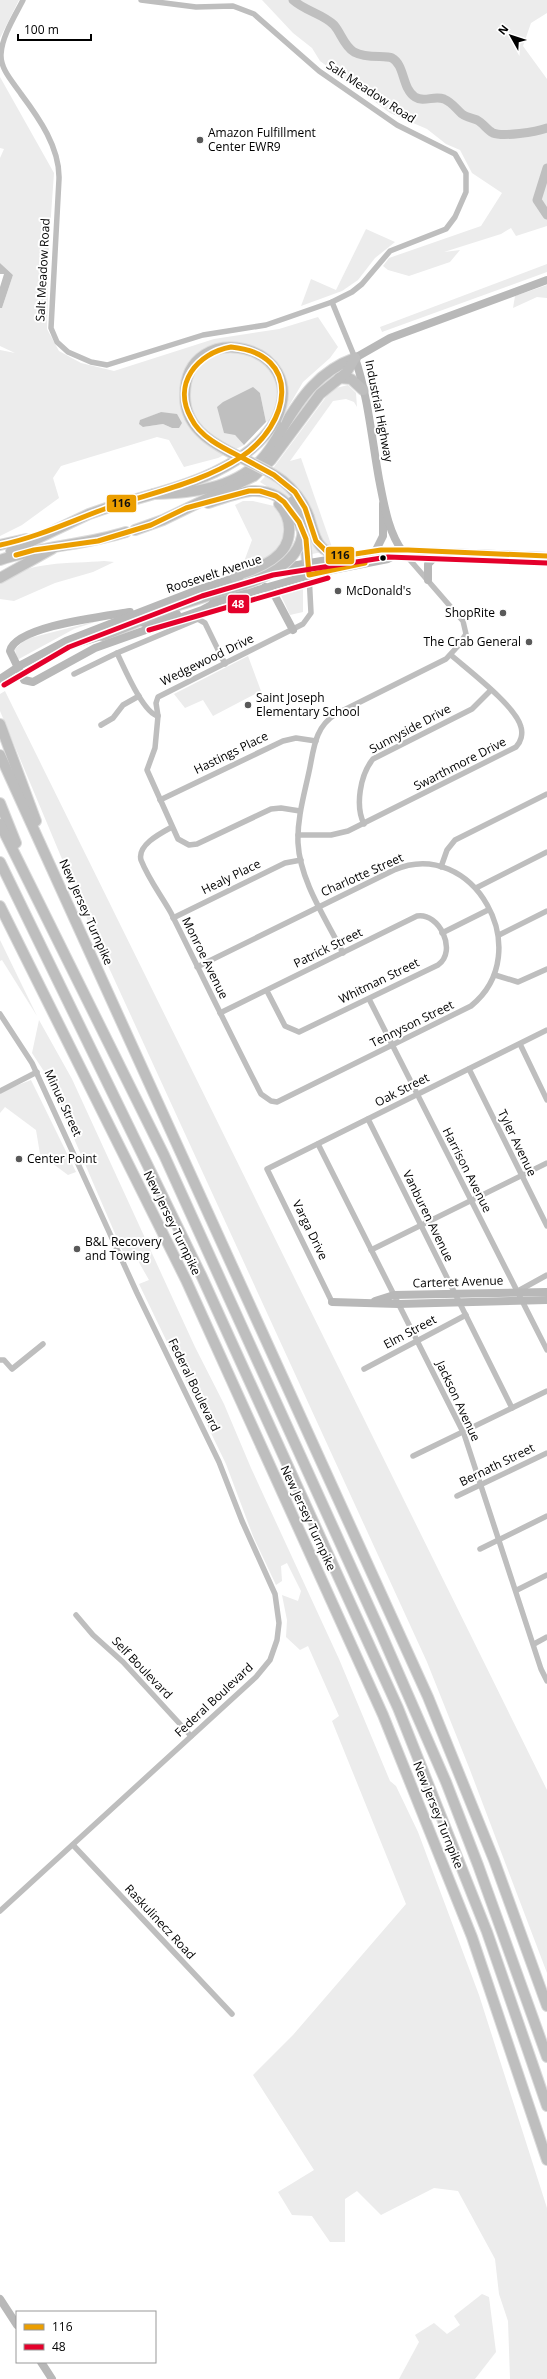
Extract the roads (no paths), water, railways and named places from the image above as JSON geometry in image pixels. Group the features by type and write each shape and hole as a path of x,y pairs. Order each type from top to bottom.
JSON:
{"highway":[{"path":"0,555 56,529 122,503 154,494 216,471 237,460 257,444 276,420 280,409 282,392 277,373 267,360 255,352 239,347 222,348 210,352 196,364 190,373 185,390 185,402 196,426 223,448 285,491 297,507 302,521 301,541 289,561 270,574 245,584 176,606 103,636"},
{"path":"0,560 34,550 98,541 131,531 156,523 240,484 260,471 315,400 346,373 355,358"},
{"path":"154,494 194,492 228,482 249,470 266,454 310,386 338,364 355,358"},
{"path":"339,378 351,379 363,390"},
{"path":"223,448 283,481 297,494 309,517 315,538 322,549 332,554 352,555"},
{"path":"186,508 249,491 260,491 276,496 288,505 304,533 307,562"},
{"path":"235,577 275,558 286,546 290,531 285,512 275,501 255,494 237,495"},
{"path":"0,546 56,529"},
{"path":"0,567 54,547"},
{"path":"0,578 54,547"},
{"path":"0,724 34,812 43,846"},
{"name":"New Jersey Turnpike","path":"0,755 43,846 428,1696 494,1860 547,2006"},
{"path":"0,803 19,850 24,870"},
{"name":"New Jersey Turnpike","path":"0,824 164,1155 381,1633 446,1782 478,1865 547,2057"},
{"name":"New Jersey Turnpike","path":"0,862 186,1243 398,1708 485,1925 547,2106"},
{"name":"New Jersey Turnpike","path":"0,906 186,1280 383,1715 472,1937 547,2160"}],"main road":[{"name":"Industrial Highway","path":"403,552 392,533 383,499 363,390 355,358 377,344 400,334 547,280"},
{"path":"375,552 383,536 381,516 383,499"},
{"name":"Roosevelt Avenue","path":"0,679 21,665 66,641 144,610 235,577 307,562 375,552 452,552 547,556"},
{"name":"Roosevelt Avenue","path":"42,654 266,587 388,559 403,552"},
{"path":"428,580 426,570 432,559 452,552"},
{"path":"307,562 309,576"},
{"path":"266,587 275,596 293,630"},
{"path":"144,610 82,619 47,628 15,642 10,648 11,656 22,678 26,682 33,682 95,648 202,610 217,602"},
{"name":"Carteret Avenue","path":"370,1302 394,1295 518,1291 547,1292"},
{"name":"Carteret Avenue","path":"332,1302 398,1304 547,1300"},
{"path":"0,2299 16,2323"},
{"path":"42,2363 52,2379"}],"street":[{"name":"Salt Meadow Road","path":"23,0 2,46 1,58 6,72 35,115 58,160 59,185 51,324 53,335 62,348 91,362 112,365 203,335 266,325 345,296 362,284 390,251 437,234 449,226 457,213 467,188 467,176 462,162 449,150 397,125 319,71 264,21 250,12 228,5 196,7 142,0"},
{"path":"332,302 355,358"},
{"path":"343,952 320,906 300,860 298,835 300,811 316,741 321,727 331,717 441,662 451,655 465,636 466,625 403,552"},
{"name":"Wedgewood Drive","path":"300,811 281,808 267,810 192,845 180,841 172,827 147,770 155,748 158,716 156,703 158,696 293,630 305,622 311,613 309,576"},
{"path":"74,674 117,653 198,619 205,623 225,664"},
{"path":"117,653 139,696 150,712 158,716"},
{"name":"Swarthmore Drive","path":"298,835 336,835 364,824 516,748 521,737 521,726 491,690 451,655"},
{"name":"Sunnyside Drive","path":"364,824 358,807 366,772 373,759 472,709 491,690"},
{"path":"101,725 113,718 123,705 139,696"},
{"name":"Hastings Place","path":"160,800 283,740 296,738 316,741"},
{"path":"441,867 447,850 455,840 547,794"},
{"name":"Monroe Avenue","path":"172,827 151,841 142,850 140,856 157,893 173,918 261,1094 270,1101 276,1102"},
{"path":"547,852 476,888 499,935 547,911"},
{"name":"Healy Place","path":"173,918 285,863 300,860"},
{"name":"Charlotte Street","path":"197,967 404,866 422,864 441,867 461,876 476,888"},
{"path":"442,933 488,910"},
{"name":"Patrick Street","path":"220,1013 419,916 433,919 442,933"},
{"name":"Whitman Street","path":"266,991 284,1025 297,1032 369,999 442,962 448,950 442,933"},
{"name":"Tennyson Street","path":"276,1102 471,1006 484,994 495,975 500,954 499,935"},
{"path":"495,975 518,982 547,969"},
{"name":"Harrison Avenue","path":"369,999 470,1201 523,1300 547,1350"},
{"name":"Minue Street","path":"0,1014 37,1072 137,1293"},
{"name":"Oak Street","path":"267,1169 547,1030"},
{"path":"520,1044 547,1100"},
{"name":"Tyler Avenue","path":"469,1069 547,1226"},
{"path":"0,1091 37,1072"},
{"name":"Vanburen Avenue","path":"368,1119 512,1408"},
{"name":"Jackson Avenue","path":"318,1144 463,1432 547,1681"},
{"path":"371,1250 547,1163"},
{"name":"Varga Drive","path":"267,1169 332,1302"},
{"path":"518,1291 547,1276"},
{"name":"Federal Boulevard","path":"0,1911 256,1677 267,1664 277,1640 279,1614 275,1594 242,1521 219,1462 137,1293"},
{"name":"Elm Street","path":"364,1369 466,1315"},
{"path":"0,1360 4,1360 12,1369 43,1344"},
{"path":"413,1456 547,1391"},
{"name":"Bernath Street","path":"457,1496 547,1453"},
{"path":"480,1549 547,1516"},
{"path":"517,1590 547,1575"},
{"name":"Self Boulevard","path":"76,1615 93,1635 123,1662 192,1736"},
{"path":"534,1644 547,1638"},
{"name":"Raskulinecz Road","path":"73,1845 232,2014"}],"waterway":[{"path":"293,0 330,21 345,43 354,52 370,56 392,58 396,61 408,89 418,99 444,99 452,104 462,114 479,121 493,133 520,134 547,128"},
{"path":"547,168 537,200 547,215"}],"place":[{"name":"Amazon Fulfillment Center EWR9","path":"200,140"},
{"name":"McDonald's","path":"338,591"},
{"name":"ShopRite","path":"503,613"},
{"name":"The Crab General","path":"529,642"},
{"name":"Saint Joseph Elementary School","path":"248,705"},
{"name":"Center Point","path":"19,1159"},
{"name":"B&L Recovery and Towing","path":"77,1249"}]}
